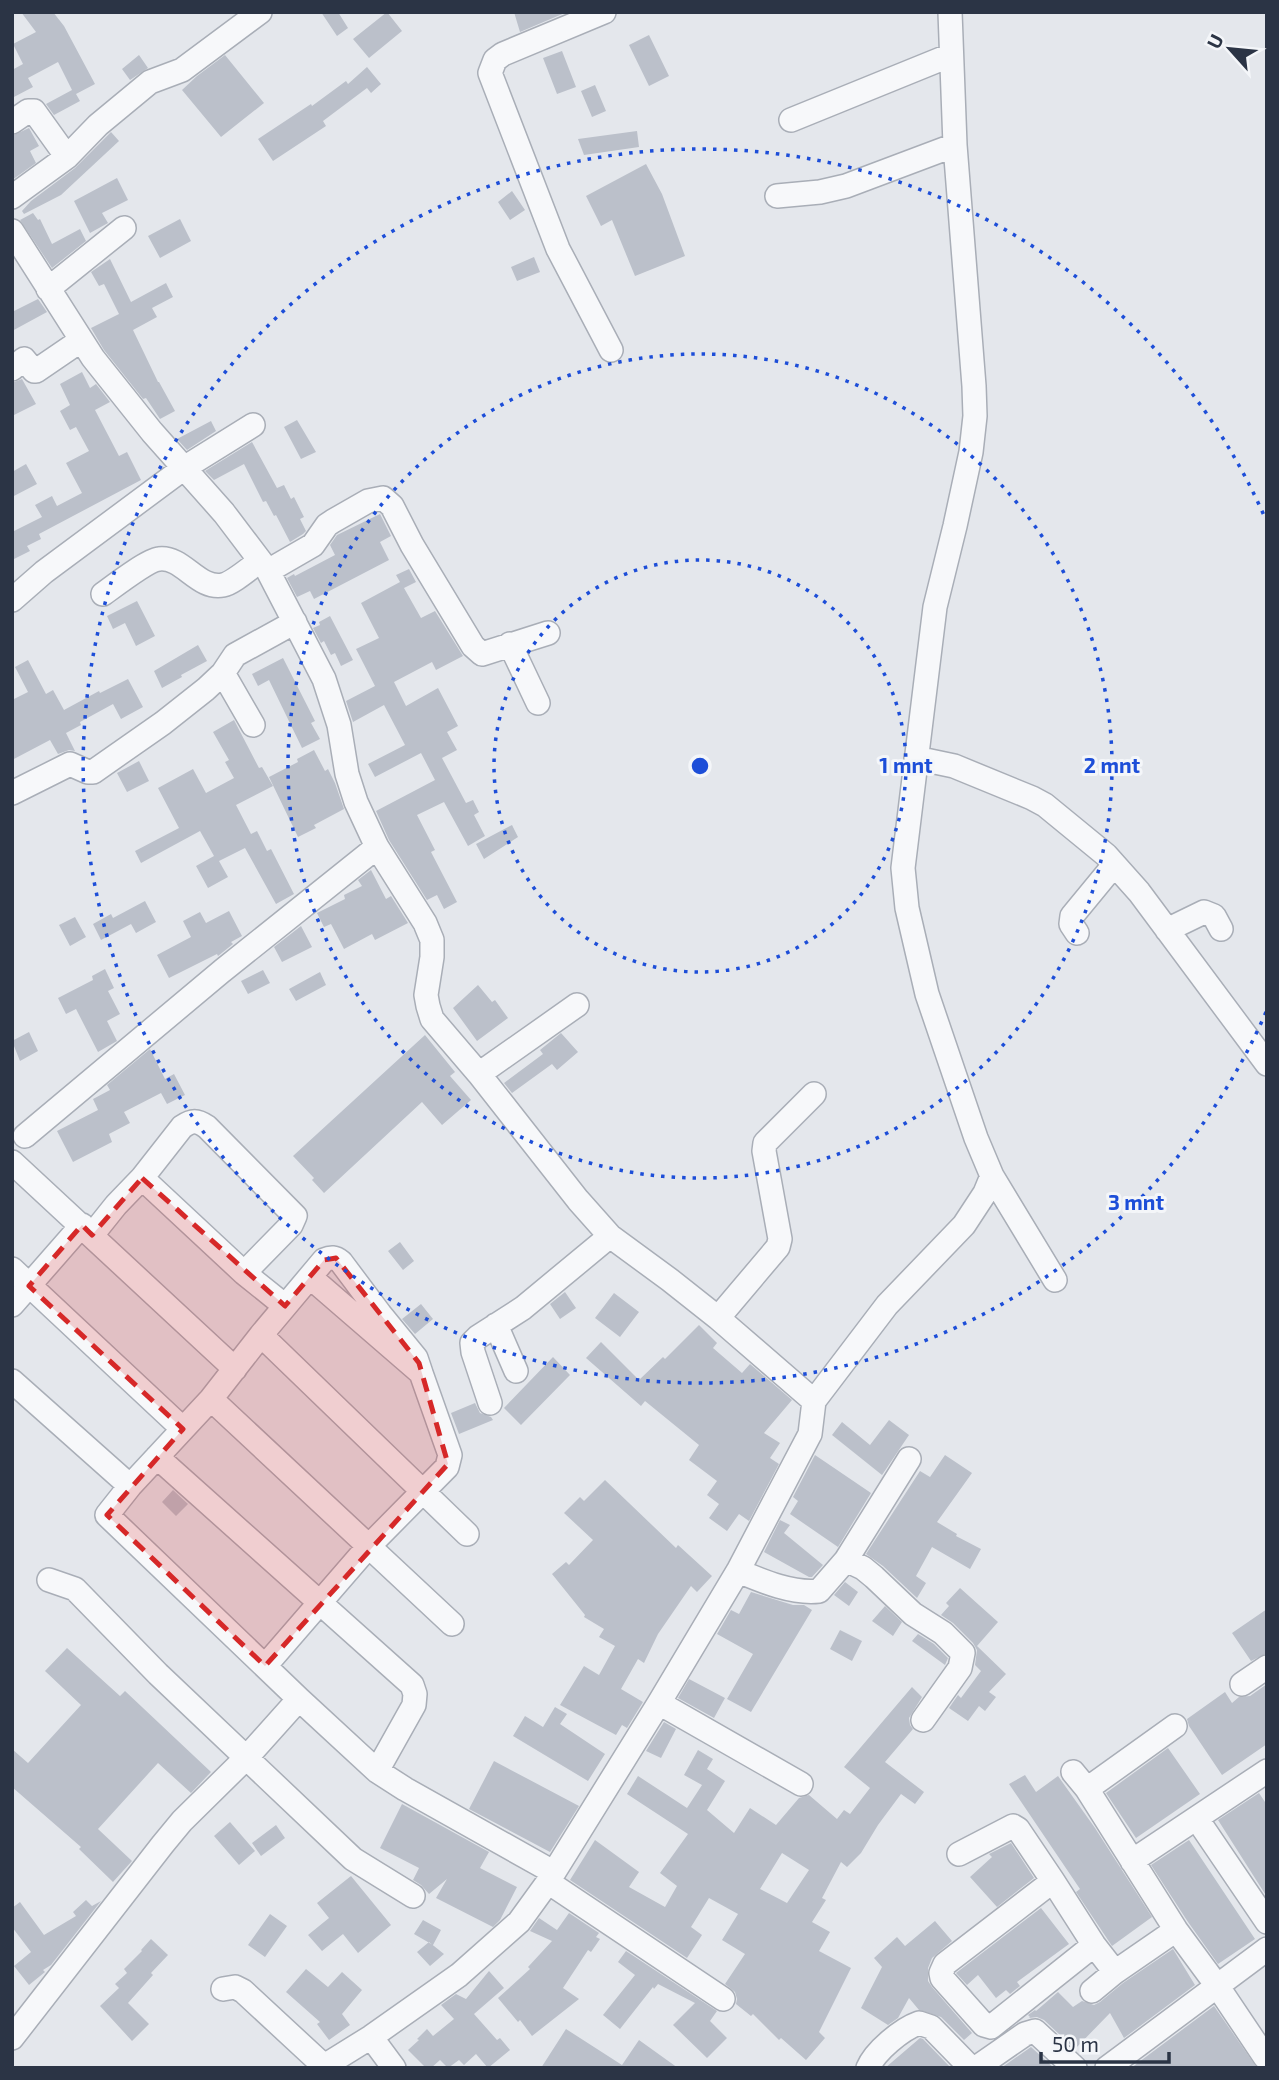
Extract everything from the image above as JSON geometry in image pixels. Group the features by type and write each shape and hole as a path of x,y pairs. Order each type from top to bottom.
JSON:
{"street":[{"path":"12,197 66,157 98,125 150,82 182,70 260,12"},
{"path":"604,12 503,54 495,60 490,73 558,249 611,350"},
{"path":"950,12 955,145 975,416 964,486 934,607 903,868 907,908 927,994 976,1138 992,1176 1055,1280"},
{"path":"791,120 951,55"},
{"path":"12,122 28,111 34,111 66,157"},
{"path":"777,197 846,186 955,145"},
{"path":"48,289 124,228"},
{"path":"12,231 80,341 135,411 224,513 264,566 295,622 324,679 339,725 351,790 377,847 425,923 432,940 426,995 432,1020 610,1236 718,1318 814,1401"},
{"path":"12,369 24,359 36,371 80,341"},
{"path":"12,600 44,572 184,468 253,425"},
{"path":"103,594 156,559 171,559 212,585 224,585 313,545 327,525 368,501 383,498 392,506 475,649 482,654 548,633"},
{"path":"12,793 70,764 93,772 163,723 223,673 234,655 295,622"},
{"path":"510,644 538,703"},
{"path":"223,673 253,725"},
{"path":"916,758 954,766 1045,805 1105,855 1139,892 1267,1063"},
{"path":"25,1136 232,963 377,847"},
{"path":"1077,933 1071,924 1072,916 1114,865"},
{"path":"1167,930 1203,912 1214,916 1221,929"},
{"path":"479,1074 577,1004"},
{"path":"718,1318 778,1247 780,1239 764,1151 765,1143 814,1094"},
{"path":"12,1305 142,1178 182,1127 195,1120 207,1127 295,1216 290,1225 244,1273"},
{"path":"12,1162 235,1369"},
{"path":"223,1989 235,1987 243,1991 322,2067 371,2037 459,1975 519,1922 551,1877 738,1571 810,1434 814,1401 887,1305 964,1225 985,1193 992,1176"},
{"path":"142,1178 244,1273 285,1306"},
{"path":"490,1404 472,1346 478,1337 523,1308 610,1236"},
{"path":"265,1666 368,1547 447,1467 450,1459 416,1358 336,1258 328,1258 285,1306 211,1399 130,1486 107,1515 299,1699 377,1771 551,1877 723,1999"},
{"path":"12,1269 184,1429"},
{"path":"310,1278 421,1373"},
{"path":"496,1325 516,1371"},
{"path":"261,1335 467,1534"},
{"path":"12,1381 130,1486"},
{"path":"211,1399 452,1624"},
{"path":"157,1457 412,1685 414,1705 377,1771"},
{"path":"738,1571 770,1583 819,1591 846,1560 909,1459"},
{"path":"846,1560 863,1568 917,1617 943,1633 963,1653 960,1668 923,1720"},
{"path":"49,1580 75,1589 158,1674 353,1859 412,1896"},
{"path":"1242,1684 1267,1667"},
{"path":"12,2038 163,1844 299,1699"},
{"path":"659,1703 801,1784"},
{"path":"1175,1726 1080,1780 1176,1930 1218,1987 1260,2060"},
{"path":"1132,1861 1264,1778"},
{"path":"1197,1819 1267,1922"},
{"path":"958,1853 1013,1826 1018,1829 1094,1945 1115,1972"},
{"path":"1053,1881 945,1964 942,1978 984,2025 991,2026 1094,1945"},
{"path":"1092,1991 1176,1930"},
{"path":"1107,2068 1267,1950"},
{"path":"869,2068 878,2052 911,2026 919,2023 931,2027 971,2068"},
{"path":"976,2068 1025,2034 1035,2031 1074,2068"},
{"path":"371,2037 394,2068"}],"highlighted area":[{"path":"142,1178 285,1306 324,1260 336,1258 419,1363 448,1464 265,1666 107,1515 183,1429 29,1286 82,1225 92,1235"}],"building":[{"path":"21,12 53,12 64,26 95,84 76,94 80,101 54,115 46,104 72,90 58,62 28,78 33,87 12,98 12,70 23,64 13,44 36,32"},
{"path":"321,12 338,12 348,28 337,36"},
{"path":"387,12 402,31 369,58 353,39"},
{"path":"514,12 567,12 520,32"},
{"path":"649,35 669,76 649,86 629,45"},
{"path":"562,51 576,87 557,94 543,58"},
{"path":"139,55 148,68 130,80 122,69"},
{"path":"225,55 264,103 221,137 182,90"},
{"path":"367,67 381,84 371,93 367,88 323,121 326,126 273,161 258,139 311,104 312,106 346,81 348,84"},
{"path":"595,85 606,111 592,117 581,91"},
{"path":"29,128 39,146 30,151 36,163 12,180 12,136"},
{"path":"637,131 639,147 584,155 578,139"},
{"path":"111,132 119,141 61,195 24,214 22,211 31,201 75,168"},
{"path":"646,164 662,194 685,256 635,276 612,220 601,226 586,196"},
{"path":"117,178 128,200 102,213 108,223 90,233 74,201"},
{"path":"512,191 525,210 510,220 498,202"},
{"path":"33,213 40,219 52,244 80,229 86,241 52,268 20,220"},
{"path":"180,219 191,241 160,258 148,236"},
{"path":"534,257 540,272 517,281 511,267"},
{"path":"110,259 131,302 166,283 173,297 152,308 157,317 133,330 175,411 160,419 146,398 143,399 104,350 91,328 119,314 104,284 99,286 91,272"},
{"path":"38,299 47,312 12,331 12,312"},
{"path":"82,372 90,388 96,384 110,402 95,410 119,456 127,452 141,480 39,534 41,539 27,546 30,551 12,560 12,532 42,517 35,505 52,496 57,506 82,493 66,463 89,451 76,427 70,430 60,411 70,405 60,384"},
{"path":"22,379 36,404 12,416 12,383"},
{"path":"297,420 316,452 301,459 284,427"},
{"path":"211,421 216,431 187,450 177,439"},
{"path":"252,442 277,488 284,485 291,499 294,497 304,517 300,519 306,531 290,542 276,515 274,516 266,501 263,502 244,464 214,480 205,471"},
{"path":"26,464 37,484 12,497 12,472"},
{"path":"380,514 391,536 380,542 389,560 314,599 310,591 297,597 287,578 335,555 330,545 337,535"},
{"path":"409,569 416,582 404,588 421,618 435,611 463,656 436,670 432,662 394,682 406,706 438,688 458,726 447,732 457,750 442,758 466,803 473,800 479,812 474,815 485,836 468,846 444,802 417,815 435,850 431,852 457,902 444,909 437,895 427,900 389,840 376,811 435,780 421,753 375,777 368,764 405,745 384,705 353,722 346,701 375,686 356,649 379,638 361,603 400,582 396,575"},
{"path":"137,601 155,636 136,646 125,623 113,629 107,616"},
{"path":"330,616 353,660 341,666 335,653 331,655 313,628"},
{"path":"198,645 207,661 162,688 154,671"},
{"path":"283,658 315,721 311,723 320,739 302,748 269,680 258,686 252,674"},
{"path":"28,660 46,694 53,690 64,710 128,679 143,707 121,719 113,704 80,722 81,725 66,733 75,751 58,754 50,740 12,760 12,700 28,692 15,667"},
{"path":"234,720 259,768 262,767 273,786 236,805 251,834 257,831 267,851 271,849 294,894 276,904 245,848 219,861 228,877 208,888 196,866 214,856 200,831 141,863 135,851 179,828 158,788 193,769 206,793 234,778 225,762 229,760 213,732"},
{"path":"314,750 325,771 328,769 344,809 298,837 269,777"},
{"path":"139,761 149,781 127,792 117,773"},
{"path":"512,825 518,837 484,859 476,844"},
{"path":"371,870 386,899 391,896 408,923 375,940 372,934 344,949 331,924 324,927 317,913 345,899 344,895 362,886 358,880"},
{"path":"145,901 156,922 136,933 131,924 101,940 93,924 111,914 113,918"},
{"path":"229,911 242,936 231,942 233,944 218,956 217,954 169,978 157,955 191,937 183,921 200,912 206,923"},
{"path":"75,917 86,937 70,946 59,925"},
{"path":"301,926 312,947 282,962 274,947"},
{"path":"105,969 114,988 108,991 120,1014 107,1021 117,1041 98,1052 76,1009 66,1014 58,998 93,980 92,976"},
{"path":"263,970 270,983 248,994 241,981"},
{"path":"320,972 326,985 296,1001 289,989"},
{"path":"478,985 492,1002 495,1000 508,1018 477,1041 453,1008"},
{"path":"29,1032 38,1051 20,1061 12,1041"},
{"path":"561,1033 578,1052 557,1070 552,1064 512,1093 504,1083 543,1054 540,1050"},
{"path":"425,1035 455,1072 450,1076 471,1100 442,1125 422,1102 324,1193 293,1156"},
{"path":"150,1049 165,1079 174,1074 185,1095 167,1104 161,1093 124,1112 130,1123 109,1134 112,1142 73,1162 57,1131 98,1110 93,1099 110,1090 107,1085"},
{"path":"400,1242 414,1261 403,1270 388,1251"},
{"path":"565,1292 576,1308 560,1319 550,1304"},
{"path":"614,1293 639,1312 620,1337 595,1318"},
{"path":"421,1304 433,1319 415,1334 402,1319"},
{"path":"699,1325 717,1343 713,1348 742,1373 750,1364 792,1400 764,1433 780,1443 770,1458 779,1464 749,1521 739,1514 727,1531 709,1518 719,1504 707,1495 717,1481 689,1460 699,1445 645,1401 641,1406 586,1358 601,1342 639,1380"},
{"path":"553,1357 570,1375 521,1425 504,1408"},
{"path":"475,1403 480,1413 493,1420 459,1434 451,1413"},
{"path":"889,1420 909,1435 882,1475 832,1435 842,1422 870,1445"},
{"path":"815,1455 871,1493 838,1547 790,1514 798,1501 793,1497"},
{"path":"945,1455 972,1473 937,1522 981,1549 970,1569 932,1547 916,1576 926,1583 917,1598 866,1554 920,1471 930,1477"},
{"path":"605,1480 676,1548 678,1545 712,1576 697,1592 691,1586 658,1634 644,1663 638,1659 621,1689 643,1702 627,1728 622,1725 616,1735 560,1705 584,1666 599,1675 615,1646 599,1637 604,1629 584,1617 552,1574 566,1562 569,1565 593,1540 564,1513 580,1497 584,1501"},
{"path":"173,1490 188,1504 176,1516 162,1502"},
{"path":"780,1520 790,1525 784,1533 823,1565 812,1577 764,1552"},
{"path":"845,1582 858,1592 849,1606 834,1595"},
{"path":"960,1588 998,1622 977,1646 1006,1674 989,1692 996,1697 985,1711 979,1706 968,1721 949,1708 958,1695 961,1698 981,1671 975,1665 977,1650 953,1623 941,1615 949,1606 946,1603"},
{"path":"751,1592 793,1605 804,1605 812,1610 751,1712 727,1699 753,1654 717,1634 731,1610 739,1614"},
{"path":"885,1606 902,1622 893,1636 872,1621"},
{"path":"1267,1609 1267,1653 1251,1661 1232,1633"},
{"path":"840,1630 862,1641 852,1661 830,1649"},
{"path":"918,1634 934,1644 948,1658 945,1665 912,1641"},
{"path":"67,1648 120,1696 125,1691 211,1772 191,1793 158,1763 98,1829 132,1861 113,1882 79,1849 81,1847 12,1787 12,1749 28,1763 81,1705 45,1671"},
{"path":"689,1679 725,1698 714,1718 678,1698"},
{"path":"1267,1684 1267,1744 1222,1775 1187,1719 1225,1692 1232,1703 1239,1697 1250,1696"},
{"path":"912,1687 922,1697 909,1718 913,1729 885,1762 924,1792 915,1804 901,1794 861,1853 847,1867 841,1862 822,1898 826,1900 812,1922 830,1932 819,1951 851,1968 819,2032 825,2038 806,2060 781,2038 779,2040 753,2014 751,2016 736,2004 735,1992 725,1984 745,1954 722,1940 738,1914 709,1898 691,1927 702,1935 687,1958 570,1880 595,1840 639,1872 629,1887 665,1907 677,1886 660,1873 688,1834 627,1794 638,1776 687,1808 702,1785 684,1775 698,1750 713,1759 707,1769 725,1781 707,1810 734,1833 750,1808 776,1825 799,1798 809,1795 837,1819 844,1810 850,1814 870,1788 844,1767","holes":["782,1853 809,1870 787,1903 760,1889"]},
{"path":"555,1707 567,1714 560,1724 605,1754 588,1781 513,1736 525,1716 543,1727"},
{"path":"664,1722 676,1729 661,1758 646,1751"},
{"path":"1168,1748 1200,1794 1136,1838 1106,1793"},
{"path":"494,1761 579,1806 550,1852 469,1809"},
{"path":"1025,1775 1036,1792 1058,1776 1152,1917 1112,1946 1076,1892 1080,1889 1009,1784"},
{"path":"1259,1793 1267,1805 1267,1897 1218,1820"},
{"path":"402,1804 489,1852 480,1868 517,1887 500,1920 493,1927 436,1898 447,1879 429,1894 413,1880 419,1868 380,1848"},
{"path":"230,1822 255,1851 239,1865 214,1836"},
{"path":"276,1825 285,1838 261,1856 252,1843"},
{"path":"1189,1840 1255,1939 1218,1964 1151,1865"},
{"path":"1011,1843 1034,1878 997,1907 970,1877 992,1857 989,1854"},
{"path":"351,1876 391,1925 358,1953 343,1934 322,1951 308,1935 329,1918 317,1903"},
{"path":"86,1900 92,1906 101,1901 51,1965 43,1970 45,1972 29,1985 14,1966 31,1952 12,1927 12,1908 20,1902 44,1935 76,1916 73,1912"},
{"path":"1041,1908 1069,1944 1017,1982 1020,1986 1010,1994 1006,1990 996,1998 978,1975 967,1985 956,1973"},
{"path":"569,1913 599,1933 596,1937 600,1939 591,1952 588,1950 563,1988 579,1999 532,2036 498,1998 530,1969 528,1967 552,1941 530,1931 539,1918 557,1930"},
{"path":"270,1914 287,1926 265,1957 248,1945"},
{"path":"423,1920 441,1930 433,1945 414,1934"},
{"path":"935,1921 952,1941 932,1958 928,1968 928,1981 972,2033 964,2040 941,2017 919,2010 909,1998 898,2018 888,2025 861,2008 882,1967 874,1958 897,1937 905,1946"},
{"path":"151,1939 168,1955 128,2003 149,2024 132,2041 100,2006 119,1988 115,1984 127,1973 124,1969"},
{"path":"429,1942 444,1954 430,1966 417,1952"},
{"path":"1173,1949 1195,1985 1124,2038 1110,2013 1075,2049 1044,2020 1028,2015 1058,1992 1073,2007 1082,2001 1094,2005"},
{"path":"626,1951 717,2011 710,2021 727,2038 707,2058 673,2025 695,2003 658,1984 620,2029 603,2015 635,1975 618,1962"},
{"path":"306,1969 328,1987 342,1972 362,1990 342,2014 350,2025 329,2040 317,2024 320,2022 286,1992"},
{"path":"489,1971 504,1988 474,2014 497,2040 500,2038 510,2050 488,2068 476,2054 464,2065 459,2060 448,2068 440,2060 431,2068 426,2068 408,2050 427,2029 433,2036 454,2019 441,2005 456,1994 466,1999"},
{"path":"1214,2006 1257,2068 1131,2068 1210,2009"},
{"path":"566,2029 622,2065 639,2040 678,2068 541,2068"},
{"path":"920,2038 951,2068 885,2068"},
{"path":"1031,2047 1054,2068 1001,2068"}]}
